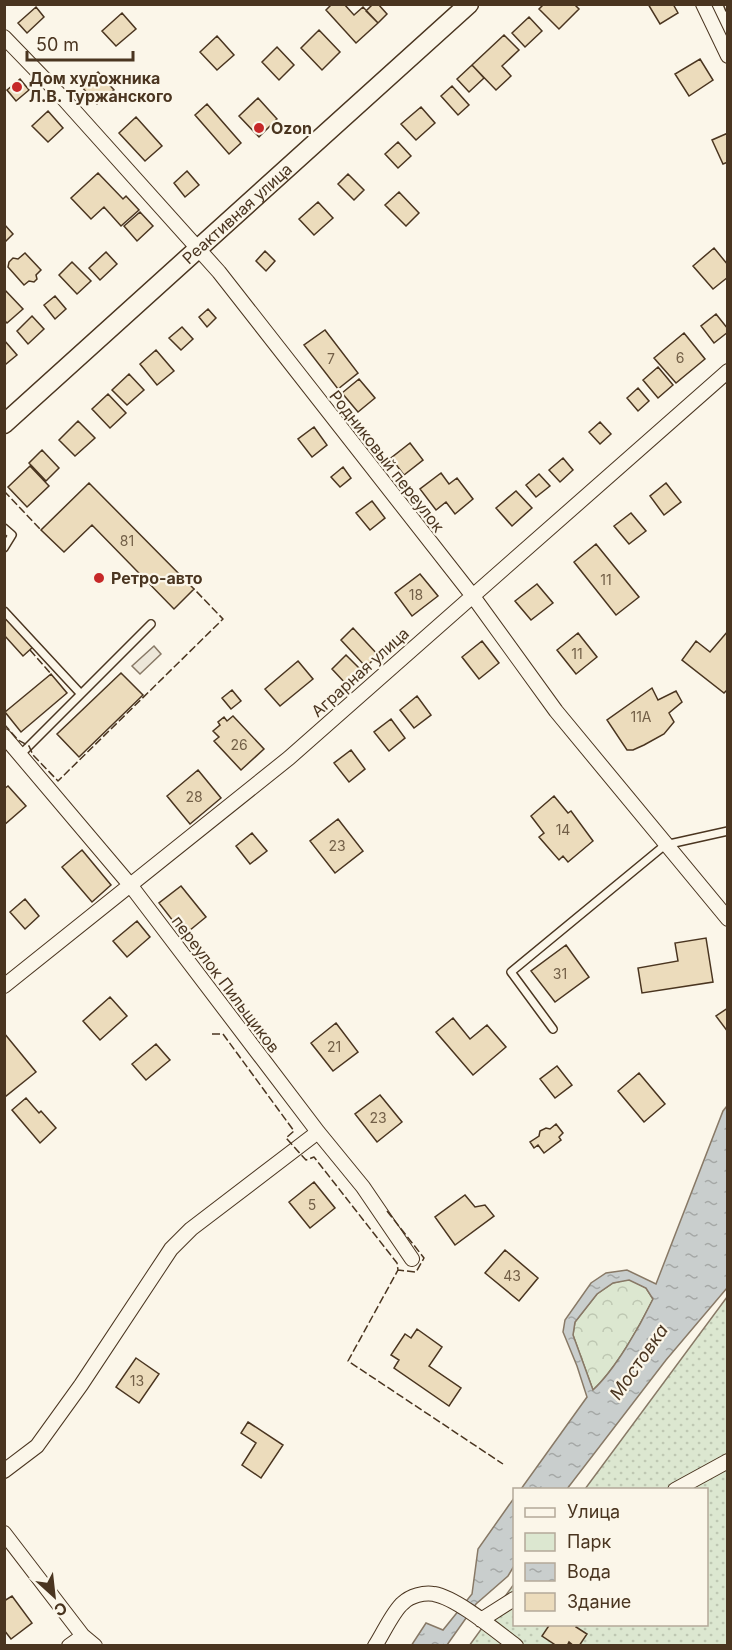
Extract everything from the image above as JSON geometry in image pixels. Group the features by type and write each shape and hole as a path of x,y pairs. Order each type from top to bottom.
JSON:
{"main road":[{"name":"Реактивная улица","path":"4,424 469,4"}],"street":[{"path":"703,4 728,56"},
{"name":"Родниковый переулок","path":"4,37 62,97 219,272 472,595 556,711 728,919"},
{"name":"Аграрная улица","path":"4,986 289,758 728,371"},
{"name":"переулок Пильщиков","path":"4,736 131,886 318,1132 363,1187 412,1259"},
{"path":"4,1471 37,1446 81,1385 171,1249 191,1229 318,1132"},
{"path":"679,1488 728,1461"},
{"path":"4,1533 83,1636 95,1646"},
{"path":"375,1646 402,1603 414,1596 433,1594 477,1618 516,1646"},
{"path":"477,1618 513,1600"},
{"path":"69,1646 83,1636"}],"lane":[{"path":"4,528 12,535 4,548"},
{"path":"4,611 80,693"},
{"path":"21,754 151,624"},
{"path":"553,1029 511,972 665,845 728,831"}],"green space":[{"path":"629,1279 646,1288 653,1299 619,1359 593,1390 573,1335 575,1322 597,1294 613,1283"},
{"path":"727,1297 727,1645 469,1646 513,1585 513,1626 708,1626 708,1488 586,1488"}],"shaded area":[{"path":"154,646 161,654 140,674 132,666"}],"water":[{"name":"Мостовка","path":"727,1106 727,1288 666,1360 568,1488 522,1488 587,1397 563,1332 565,1320 591,1283 606,1273 627,1270 656,1284 723,1111","holes":["629,1280 646,1288 653,1299 618,1360 593,1390 573,1335 575,1322 597,1294 613,1283"]},
{"path":"513,1499 513,1568 508,1576 476,1604 447,1645 411,1646 426,1623 443,1630 472,1594 478,1549"}],"building":[{"path":"332,4 344,4 354,15 363,7 378,23 356,43 326,10"},
{"path":"373,4 378,4 387,14 378,23 366,11"},
{"path":"544,4 574,4 579,9 559,29 539,9"},
{"path":"648,4 673,4 678,13 660,24"},
{"path":"36,7 44,17 27,33 18,23"},
{"path":"122,13 136,29 116,46 102,31"},
{"path":"529,17 542,31 525,47 512,33"},
{"path":"319,30 340,52 322,70 301,48"},
{"path":"504,35 519,50 502,66 511,76 496,90 472,65"},
{"path":"217,36 234,55 217,70 200,52"},
{"path":"277,47 294,65 279,80 262,62"},
{"path":"700,59 713,80 689,96 675,74"},
{"path":"472,65 484,78 469,92 457,79"},
{"path":"98,72 114,90 97,104 82,87"},
{"path":"20,79 29,90 16,101 7,90"},
{"path":"452,86 469,105 458,115 441,96"},
{"path":"258,98 277,119 259,137 239,116"},
{"path":"207,104 241,143 229,154 195,115"},
{"path":"421,107 435,123 416,140 401,124"},
{"path":"48,111 63,128 48,142 32,126"},
{"path":"136,117 162,146 145,161 119,133"},
{"path":"728,133 728,162 723,164 712,140"},
{"path":"398,142 411,156 398,168 385,154"},
{"path":"187,171 199,185 185,197 174,183"},
{"path":"98,173 123,199 126,196 139,210 121,226 104,207 91,219 71,198"},
{"path":"348,174 364,190 354,200 338,184"},
{"path":"399,192 419,213 406,226 385,205"},
{"path":"318,202 333,218 314,235 299,219"},
{"path":"140,212 153,226 137,241 124,226"},
{"path":"4,224 13,234 4,243"},
{"path":"714,248 728,265 728,277 713,289 693,266"},
{"path":"265,251 275,261 266,271 256,261"},
{"path":"106,252 117,264 100,280 89,268"},
{"path":"25,253 41,270 34,282 29,281 24,285 8,267 13,258 18,259"},
{"path":"72,262 91,281 77,294 59,275"},
{"path":"4,289 23,309 7,323 4,320"},
{"path":"55,296 66,309 55,319 44,305"},
{"path":"208,309 216,318 207,327 199,317"},
{"path":"716,314 728,332 714,343 701,326"},
{"path":"32,316 44,329 28,344 17,331"},
{"path":"182,327 193,339 181,350 169,338"},
{"path":"325,330 358,373 338,389 304,345"},
{"path":"684,333 705,359 676,383 654,358"},
{"path":"4,340 17,355 6,364 4,362"},
{"path":"156,350 174,371 157,385 140,364"},
{"path":"658,367 673,385 658,398 643,380"},
{"path":"129,374 144,390 127,405 112,390"},
{"path":"359,379 375,398 358,412 342,393"},
{"path":"638,388 649,401 638,411 627,398"},
{"path":"108,394 126,413 110,428 92,409"},
{"path":"78,421 95,438 75,456 59,440"},
{"path":"600,422 611,434 600,444 589,432"},
{"path":"314,427 327,445 312,457 298,439"},
{"path":"410,443 423,460 404,475 391,458"},
{"path":"42,450 59,468 46,481 29,463"},
{"path":"563,458 573,470 560,482 549,470"},
{"path":"30,466 49,486 27,507 8,487"},
{"path":"343,467 351,478 340,487 331,477"},
{"path":"441,473 449,484 457,478 473,499 455,514 446,502 436,510 420,489"},
{"path":"539,474 550,486 536,497 526,485"},
{"path":"89,483 194,589 174,609 92,525 64,552 41,530"},
{"path":"666,483 681,502 664,515 650,496"},
{"path":"516,491 532,508 512,526 496,508"},
{"path":"372,501 385,518 370,530 356,513"},
{"path":"631,513 646,531 629,544 614,526"},
{"path":"596,544 639,597 616,615 574,562"},
{"path":"420,574 438,596 412,616 395,593"},
{"path":"537,584 553,603 531,620 515,601"},
{"path":"4,615 33,647 23,656 4,635"},
{"path":"353,628 378,655 366,667 341,640"},
{"path":"728,631 728,689 724,693 682,660 696,641 710,652"},
{"path":"578,633 597,657 576,674 557,650"},
{"path":"482,641 499,663 479,679 462,657"},
{"path":"346,655 362,671 347,685 332,669"},
{"path":"298,661 313,679 280,706 265,689"},
{"path":"121,673 143,695 79,757 57,734"},
{"path":"51,674 67,693 21,732 5,712"},
{"path":"652,688 658,700 676,691 682,702 669,713 674,722 664,734 633,750 627,750 607,720"},
{"path":"232,690 241,701 231,709 222,698"},
{"path":"417,696 431,715 414,728 400,710"},
{"path":"233,716 264,749 241,770 214,741 219,737 213,731 220,725 218,722 224,717 227,721"},
{"path":"391,719 405,738 389,751 374,732"},
{"path":"351,750 365,769 349,782 334,763"},
{"path":"198,770 221,798 190,824 167,796"},
{"path":"8,786 26,806 4,825 4,789"},
{"path":"554,796 568,813 571,811 593,841 568,862 563,856 559,860 539,837 544,833 531,816"},
{"path":"338,819 363,851 335,873 310,841"},
{"path":"252,833 267,851 250,864 236,846"},
{"path":"82,850 111,885 92,902 62,867"},
{"path":"181,886 206,917 184,935 159,903"},
{"path":"25,899 39,916 25,929 10,912"},
{"path":"137,921 150,937 127,957 113,941"},
{"path":"706,938 713,982 642,993 638,968 678,961 675,943"},
{"path":"566,945 589,977 555,1002 531,971"},
{"path":"110,997 127,1016 100,1040 83,1021"},
{"path":"728,1008 728,1032 716,1016"},
{"path":"453,1018 470,1039 487,1025 506,1047 473,1075 436,1032"},
{"path":"336,1023 358,1052 333,1071 311,1043"},
{"path":"4,1033 36,1072 6,1096 4,1095"},
{"path":"156,1044 170,1060 146,1080 132,1064"},
{"path":"557,1066 572,1085 555,1098 540,1079"},
{"path":"639,1073 665,1104 644,1122 618,1091"},
{"path":"380,1095 402,1122 377,1142 355,1114"},
{"path":"26,1098 56,1128 40,1143 12,1110"},
{"path":"556,1124 563,1133 559,1137 561,1140 544,1153 538,1145 534,1148 530,1142 539,1136 540,1131 550,1129"},
{"path":"314,1182 335,1208 310,1228 289,1202"},
{"path":"465,1195 475,1207 485,1205 494,1216 455,1245 435,1217"},
{"path":"505,1250 538,1278 519,1301 485,1273"},
{"path":"417,1329 442,1347 429,1366 461,1388 449,1406 394,1368 399,1360 391,1355 405,1334 411,1338"},
{"path":"136,1358 159,1374 139,1403 116,1387"},
{"path":"248,1422 283,1445 261,1478 242,1465 256,1443 241,1433"},
{"path":"12,1596 32,1623 11,1639 4,1630 4,1601"},
{"path":"549,1626 577,1626 587,1634 579,1646 574,1646 569,1642 567,1646 557,1646 542,1636"}],"fence":[{"path":"723,4 728,16"},
{"path":"4,491 41,530"},
{"path":"4,724 18,740 29,746 33,755 58,781 223,619 194,589"},
{"path":"30,650 51,674"},
{"path":"212,1034 223,1034 294,1131 286,1138 306,1160 314,1157 397,1263 398,1270 348,1361 503,1464"},
{"path":"387,1211 424,1258 416,1272 398,1270"}],"place":[{"name":"Дом художника Л.В. Туржанского","path":"17,87"},
{"name":"Ozon","path":"259,128"},
{"name":"Ретро-авто","path":"99,578"}]}
